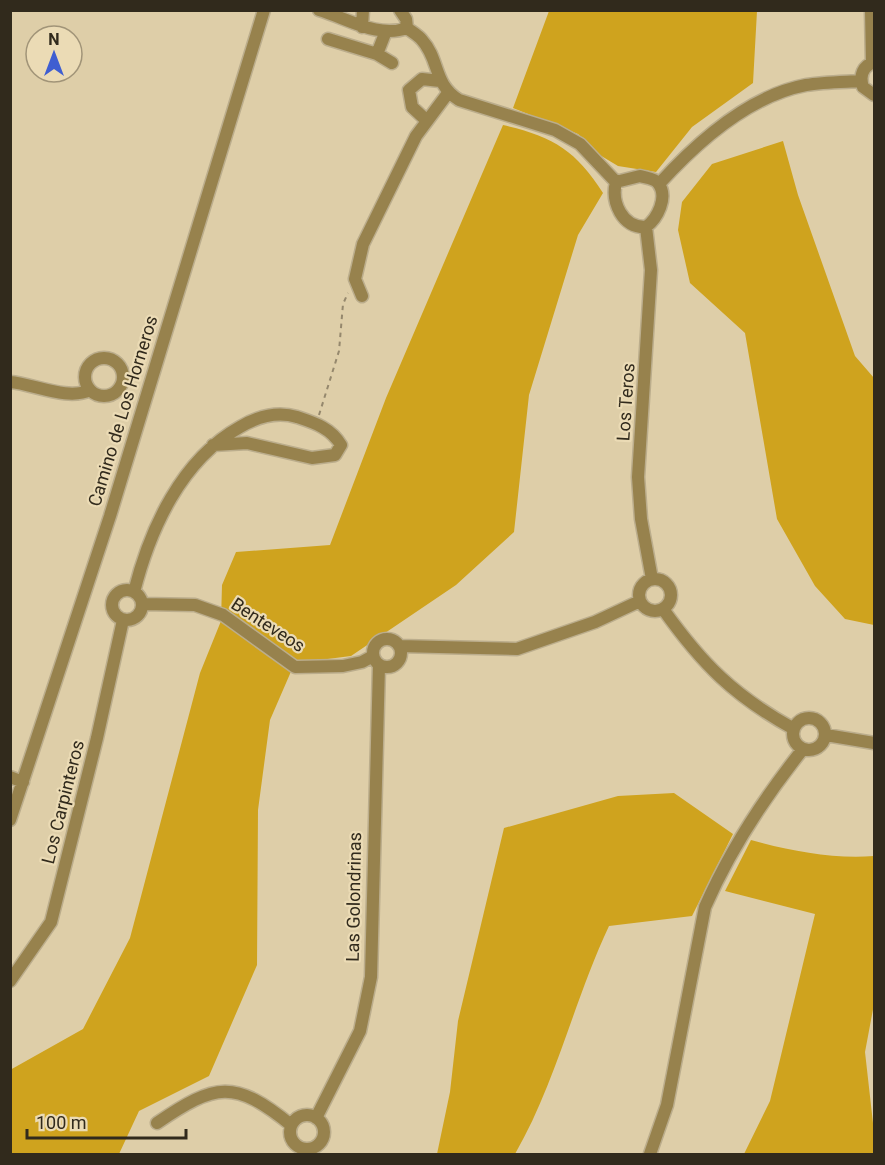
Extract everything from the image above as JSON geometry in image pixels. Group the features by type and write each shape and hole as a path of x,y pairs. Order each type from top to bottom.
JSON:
{"street":[{"name":"Camino de Los Horneros","path":"10,820 18,788 110,516 264,10"},
{"path":"319,10 362,27 386,31 407,28"},
{"path":"362,27 363,10"},
{"path":"400,10 406,20 407,28 422,40 440,81 448,93 459,100 555,130 580,144 616,182"},
{"path":"871,10 873,63 863,70 861,81 866,91 874,95"},
{"path":"376,54 386,31"},
{"path":"328,39 376,54 392,63"},
{"path":"426,120 412,107 409,90 423,79 440,81"},
{"path":"616,182 614,190 617,210 634,225 646,227 657,217 661,200 659,184 681,160 753,105 783,91 807,85 861,81"},
{"path":"362,296 354,279 363,244 426,120 448,93"},
{"path":"616,182 640,176 659,184"},
{"name":"Los Teros","path":"646,227 651,270 638,477 641,519 652,579"},
{"path":"10,382 30,383 68,393 82,393 90,390"},
{"path":"134,592 142,561 177,487 202,454 213,445 250,422 267,416 289,415 316,423 335,434 341,445 335,455 312,458 247,443 213,445"},
{"path":"652,579 662,581 671,592 670,602 663,609 652,611 640,601 641,587 652,579"},
{"path":"124,590 134,592 143,604 137,617 123,620 115,614 113,600 124,590"},
{"name":"Benteveos","path":"376,660 374,648 380,641 388,639 399,646 517,648 595,622 640,601"},
{"name":"Benteveos","path":"143,604 195,605 224,615 295,667 343,666 376,660 388,667 396,663 400,655 399,646"},
{"path":"663,609 711,671 747,699 794,729"},
{"name":"Los Carpinteros","path":"10,981 51,922 97,738 123,620"},
{"name":"Las Golondrinas","path":"316,1118 360,1031 371,977 376,660"},
{"path":"810,718 823,725 826,735 818,748 803,749 793,739 794,729 800,721 810,718"},
{"path":"826,735 874,743"},
{"path":"650,1155 667,1105 705,907 718,877 743,834 803,749"},
{"path":"10,777 18,788"},
{"path":"157,1123 194,1098 212,1093 236,1092 265,1104 291,1125"},
{"path":"300,1117 316,1118 324,1131 322,1141 316,1151 302,1149 290,1136 291,1125 300,1117"}],"path":[{"path":"316,423 339,351 343,304 354,279"}],"shaded area":[{"path":"549,11 757,11 753,83 692,127 656,172 618,166 598,154 578,134 513,108"},
{"path":"503,125 536,134 561,147 583,166 603,193 578,235 529,395 514,532 456,585 351,656 312,661 296,660 270,720 258,810 257,965 209,1076 139,1111 119,1154 11,1154 10,1070 83,1029 130,938 200,673 221,621 222,585 236,552 330,545 386,398"},
{"path":"783,141 798,195 855,356 874,378 874,625 845,619 815,586 777,519 745,333 690,283 678,230 682,202 712,164"},
{"path":"674,793 733,834 692,916 609,926 585,983 554,1070 515,1154 437,1154 450,1092 458,1021 504,828 618,796"},
{"path":"751,840 812,853 874,856 874,1004 865,1052 874,1132 874,1154 744,1154 770,1101 815,914 725,891"}]}
